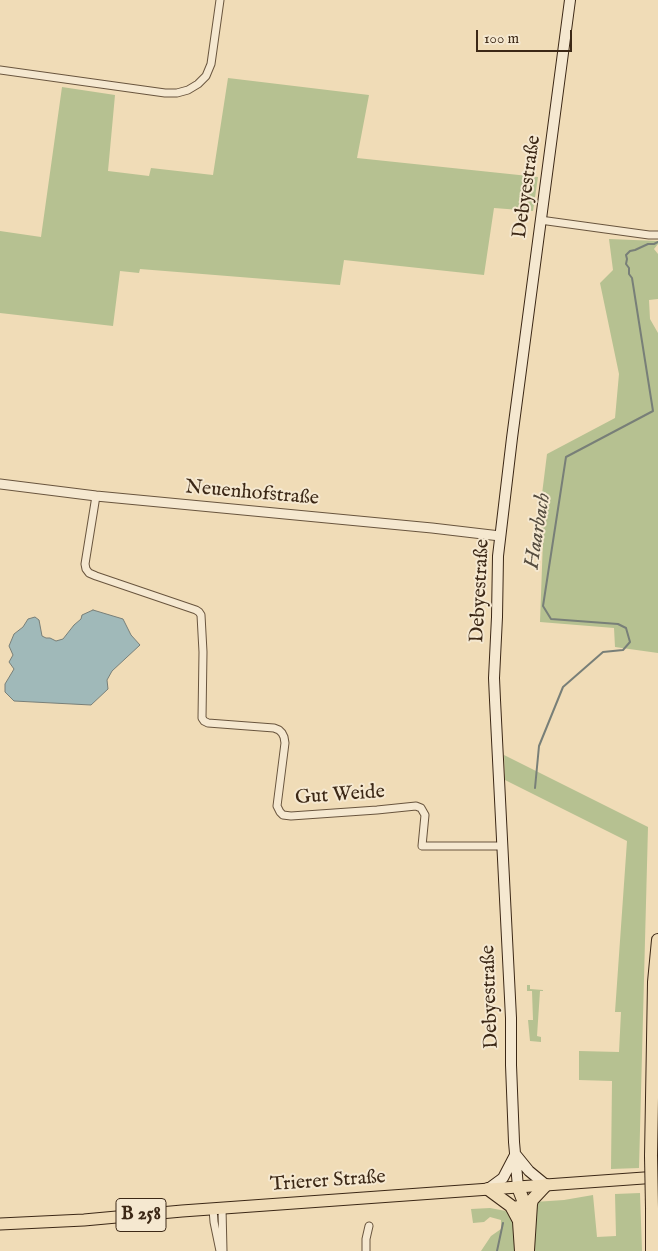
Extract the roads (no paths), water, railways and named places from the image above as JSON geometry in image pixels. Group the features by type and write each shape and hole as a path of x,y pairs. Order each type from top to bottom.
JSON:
{"highway":[{"path":"652,1251 651,1156 654,982 658,940"},
{"path":"526,1251 530,1204 546,1185"},
{"path":"518,1187 523,1200 526,1251"},
{"path":"518,1187 518,1219 526,1251"},
{"path":"488,1189 511,1206 518,1219"},
{"path":"648,1251 652,1230"}],"main road":[{"name":"Debyestraße","path":"518,1187 494,678 498,556 570,0"},
{"path":"488,1189 503,1178 515,1154 529,1171 546,1185"},
{"name":"Trierer Straße","path":"0,1224 84,1220 658,1177"}],"street":[{"path":"0,70 165,93 177,93 188,90 206,76 211,64 220,0"},
{"path":"540,220 657,235"},
{"name":"Neuenhofstraße","path":"0,484 96,496 500,536"},
{"name":"Gut Weide","path":"96,496 85,564 86,569 89,573 96,576 199,612 201,615 203,652 202,718 208,723 274,728 282,733 285,743 276,806 283,815 367,811 416,806 421,808 425,815 422,846 502,846"},
{"path":"218,1209 214,1222 222,1251"},
{"path":"366,1251 369,1226"}],"water":[{"path":"93,610 123,619 131,635 140,645 112,671 107,680 108,689 91,705 14,701 5,692 5,684 14,669 9,662 13,655 9,646 14,634 23,627 28,619 35,617 39,620 42,636 56,641 63,639 81,619 82,615"}],"waterway":[{"name":"Haarbach","path":"535,788 539,746 563,687 603,652 623,650 630,642 626,628 618,624 551,619 543,606 566,457 653,411 632,278 626,264 626,255 630,251 658,242"},
{"name":"Haarbach","path":"497,1251 503,1223"}]}
